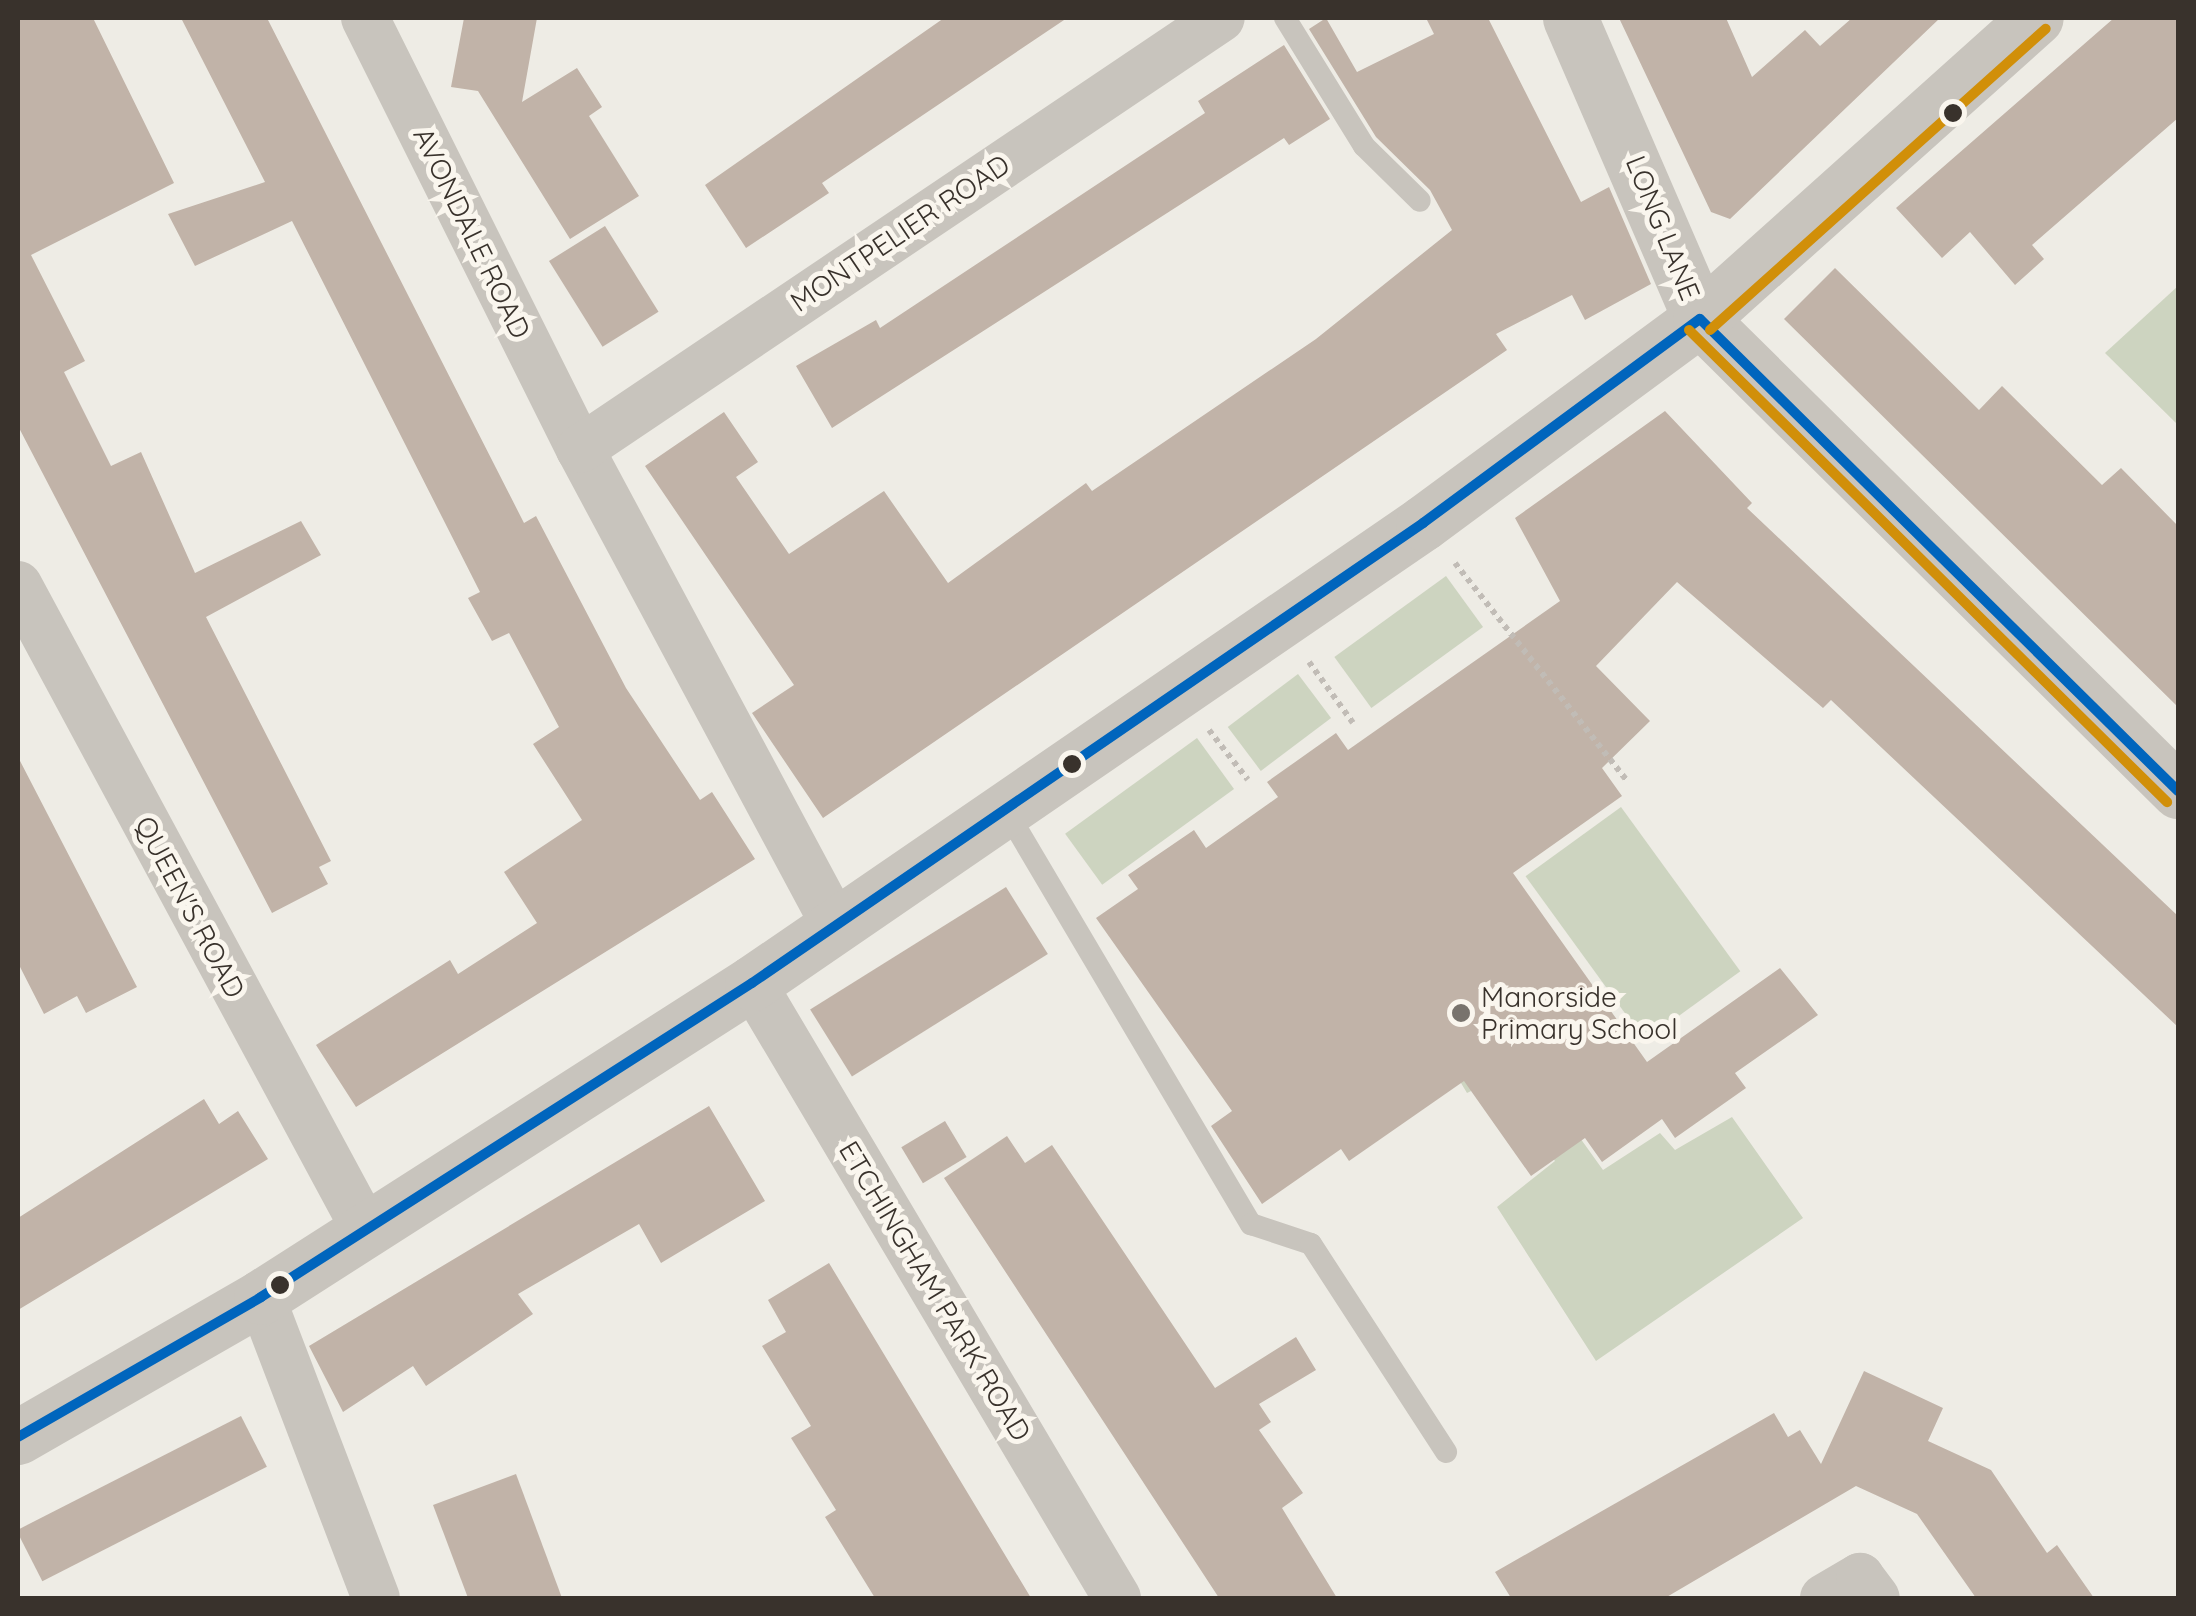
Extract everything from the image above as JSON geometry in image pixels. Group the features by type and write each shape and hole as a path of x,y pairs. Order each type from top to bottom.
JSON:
{"street":[{"name":"AVONDALE ROAD","path":"365,18 580,449 835,925"},
{"name":"MONTPELIER ROAD","path":"580,449 1221,18"},
{"name":"LONG LANE","path":"1570,18 1700,318 2178,791"},
{"path":"18,1437 261,1297 364,1227 752,984 1004,807 1423,523 1700,318 2036,18"},
{"name":"QUEEN'S ROAD","path":"18,585 364,1227"},
{"name":"ETCHINGHAM PARK ROAD","path":"752,984 1117,1598"},
{"path":"261,1297 376,1598"},
{"path":"1824,1598 1860,1577 1876,1598"}],"lane":[{"path":"1285,18 1364,146 1420,201"},
{"path":"1004,807 1250,1224 1310,1244 1446,1452"}],"path":[{"path":"1423,523 1626,781"},
{"path":"1311,664 1353,723"}],"green space":[{"path":"2178,286 2178,425 2105,353"},
{"path":"1446,576 1483,627 1371,708 1334,657"},
{"path":"1298,674 1331,718 1261,771 1228,727"},
{"path":"1197,738 1234,789 1102,885 1065,834"},
{"path":"1621,807 1740,971 1645,1041 1526,876"},
{"path":"1409,899 1603,1170 1660,1133 1675,1150 1732,1117 1803,1218 1596,1361 1497,1207 1555,1161 1494,1080 1467,1093 1455,1073"}],"building":[{"path":"18,18 93,18 174,183 31,255 85,361 64,372 111,466 141,452 195,573 301,521 321,555 206,617 331,861 319,867 328,884 272,913 18,426"},
{"path":"181,18 267,18 524,523 536,516 626,688 700,800 712,792 755,859 356,1107 316,1045 450,960 458,974 537,923 504,872 582,820 533,744 559,727 509,633 492,641 468,598 480,592 292,221 195,266 168,214 265,182"},
{"path":"464,18 537,18 522,102 577,68 602,107 589,116 639,196 570,239 478,91 451,87"},
{"path":"944,18 1067,18 822,183 829,193 746,248 705,185"},
{"path":"1326,18 1357,72 1434,34 1426,18 1488,18 1581,202 1609,187 1651,284 1585,320 1572,295 1496,334 1507,350 823,818 752,713 794,685 645,466 724,412 758,462 736,477 789,554 884,491 948,583 1086,483 1092,491 1316,339 1452,230 1430,190 1376,137 1309,29"},
{"path":"1619,18 1726,18 1752,77 1805,30 1820,46 1852,18 1940,18 1730,219 1711,212"},
{"path":"2114,18 2178,18 2178,118 2032,245 2044,259 2015,285 1970,232 1942,258 1896,208"},
{"path":"1284,45 1330,119 1289,145 1284,138 832,428 796,366 876,320 880,328 1205,113 1198,101"},
{"path":"605,226 659,312 603,347 549,261"},
{"path":"1835,268 1979,410 2002,386 2102,485 2121,468 2178,526 2178,707 1784,319"},
{"path":"1665,411 1752,503 1747,508 2178,916 2178,1027 1831,700 1823,708 1677,582 1596,666 1650,721 1602,768 1622,796 1513,873 1647,1062 1780,968 1818,1015 1735,1073 1746,1088 1675,1138 1662,1119 1602,1162 1585,1138 1531,1176 1464,1081 1349,1161 1341,1149 1262,1204 1211,1126 1232,1111 1096,918 1138,889 1128,875 1194,830 1206,848 1278,797 1267,782 1336,733 1348,750 1560,601 1515,518"},
{"path":"18,757 137,987 86,1013 77,996 44,1014 18,963"},
{"path":"1006,887 1048,954 852,1076 810,1009"},
{"path":"204,1099 219,1124 238,1111 268,1159 18,1310 18,1218"},
{"path":"709,1106 765,1201 661,1263 639,1224 518,1294 533,1314 426,1386 413,1366 343,1412 309,1346"},
{"path":"945,1121 967,1157 923,1183 901,1147"},
{"path":"1007,1136 1025,1163 1052,1145 1215,1388 1296,1337 1316,1370 1259,1404 1271,1422 1259,1430 1303,1493 1282,1508 1337,1598 1219,1598 944,1178"},
{"path":"829,1263 1031,1598 875,1598 825,1517 836,1510 791,1438 811,1426 762,1346 786,1332 768,1300"},
{"path":"1864,1371 1943,1408 1928,1441 1991,1470 2047,1553 2057,1545 2094,1598 1976,1598 1917,1514 1856,1486 1665,1598 1511,1598 1495,1572 1774,1413 1788,1437 1800,1430 1821,1464"},
{"path":"241,1416 267,1467 42,1581 18,1530"},
{"path":"516,1474 562,1598 468,1598 433,1505"}],"transit line":[{"path":"1710,330 2046,29"},
{"path":"1700,319 2178,791"},
{"path":"18,1437 261,1297 752,983 1423,523 1700,319"},
{"path":"1689,330 2167,802"}],"place":[{"name":"Manorside Primary School","path":"1461,1013"}]}
